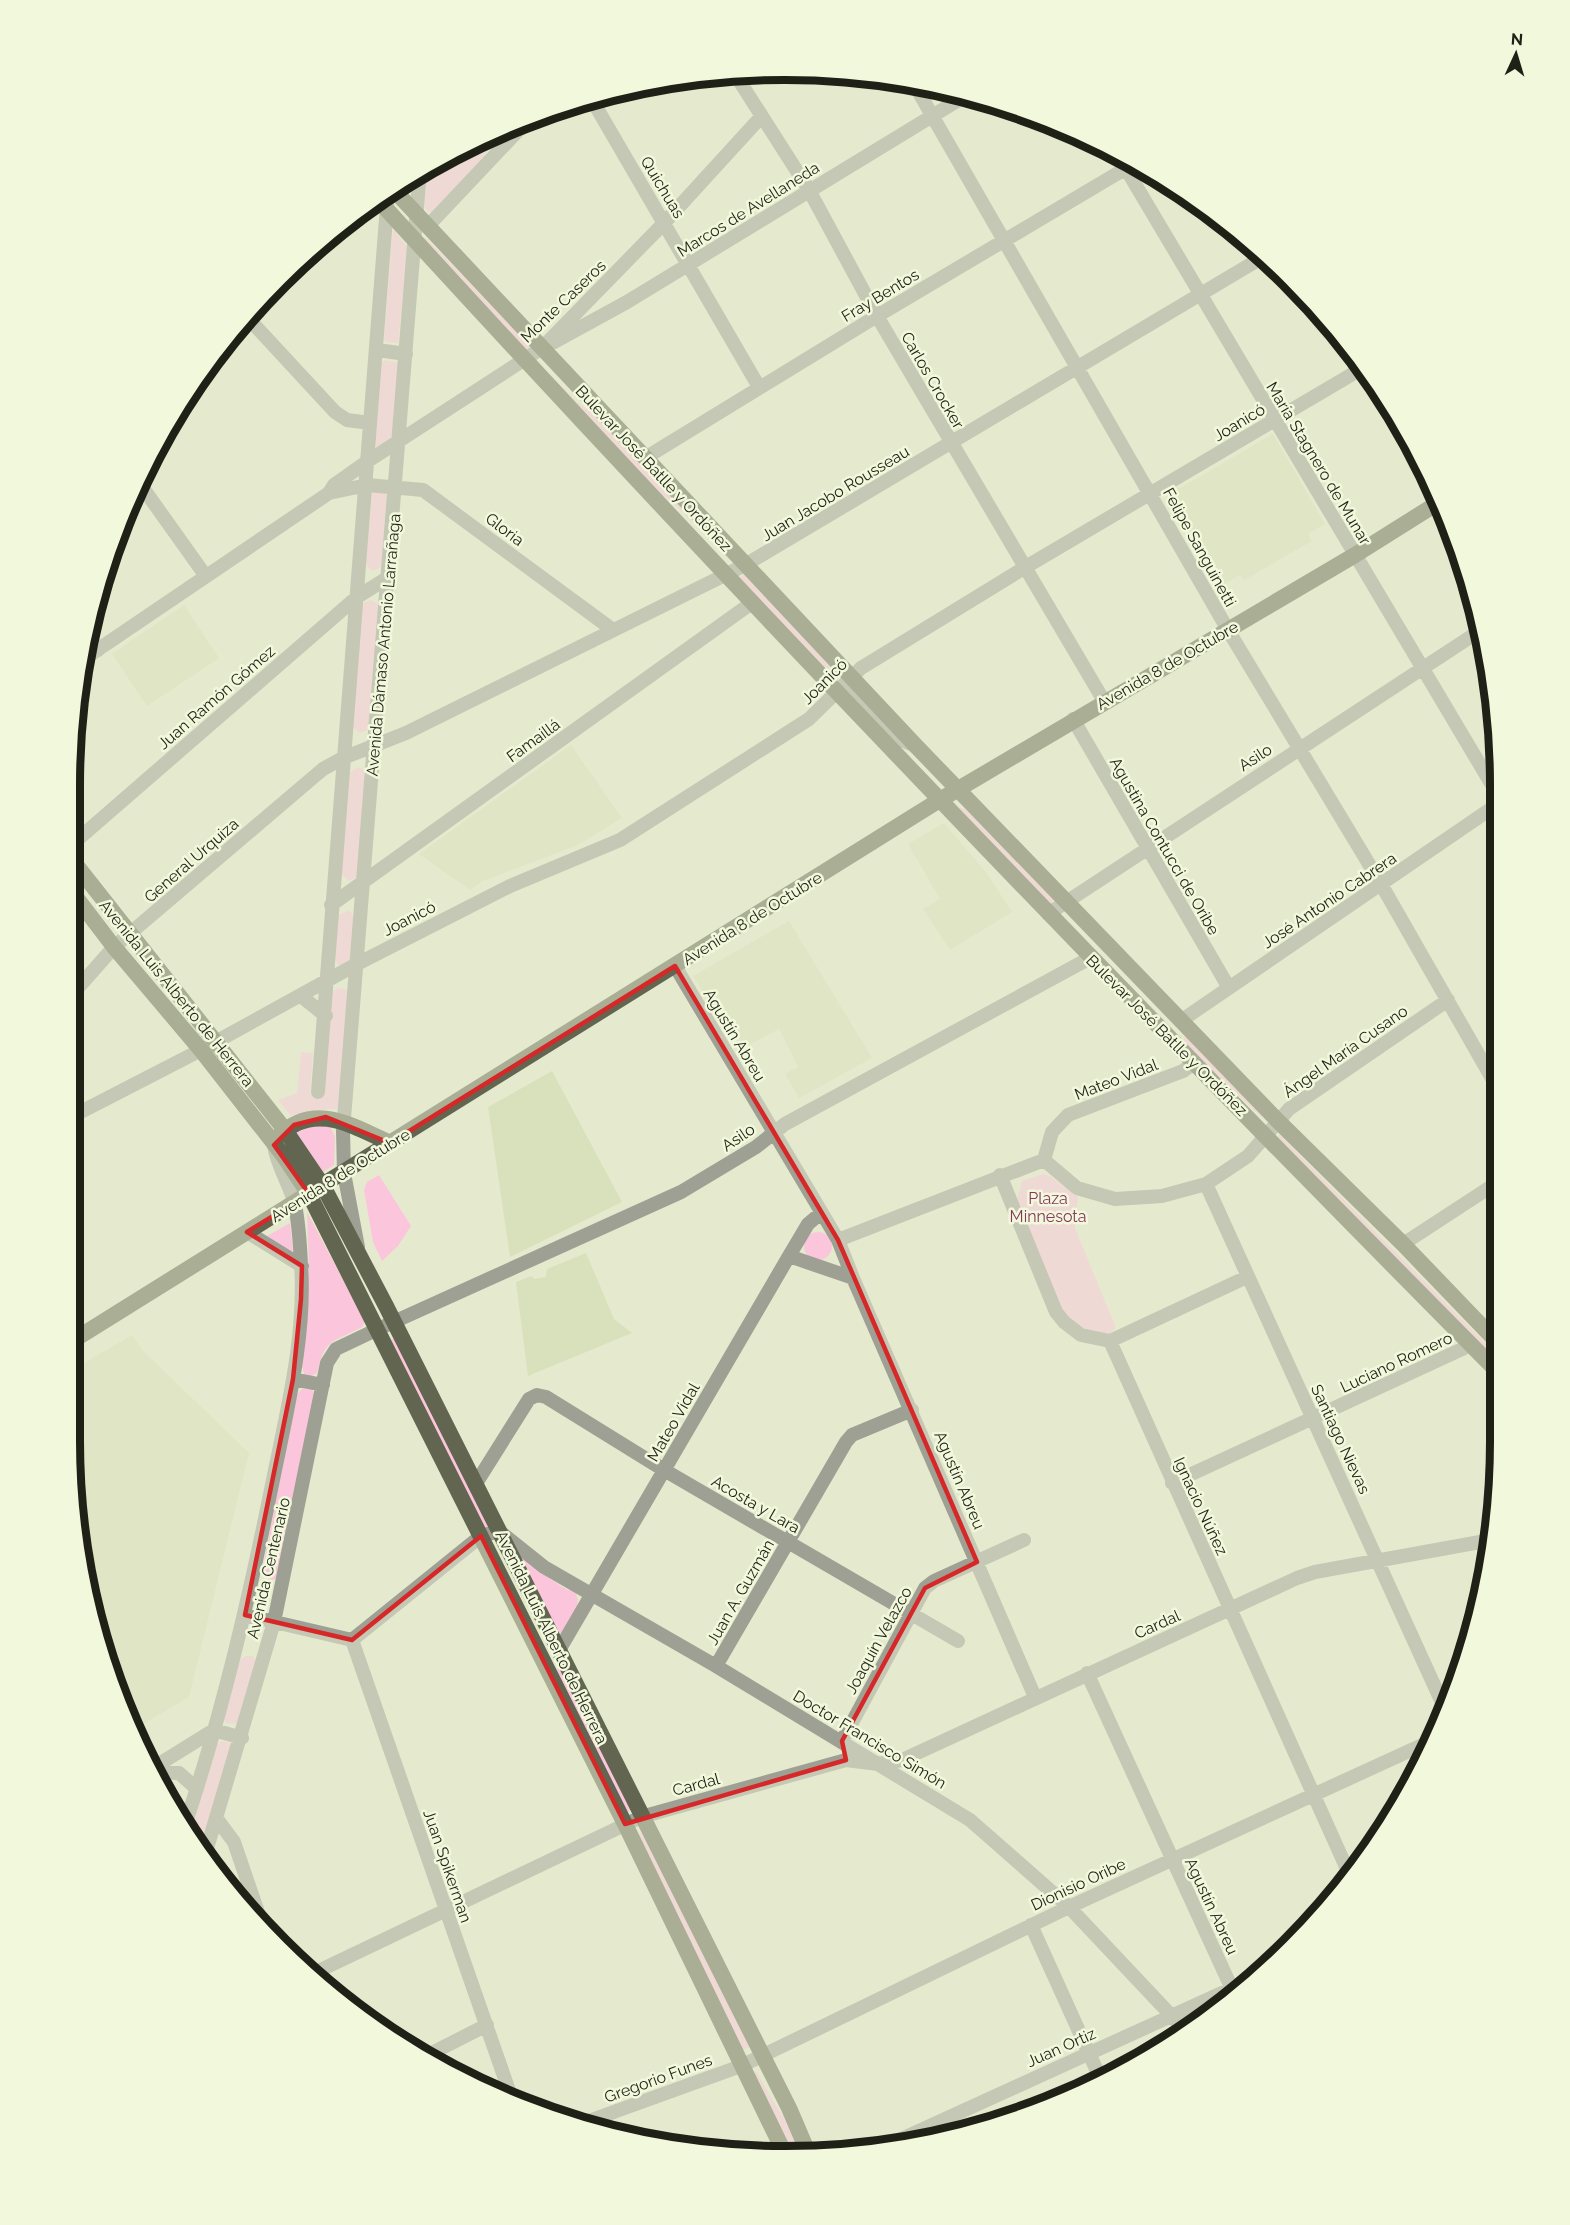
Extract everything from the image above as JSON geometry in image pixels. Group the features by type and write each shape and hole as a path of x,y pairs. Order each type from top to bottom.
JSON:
{"main road":[{"name":"Bulevar José Batlle y Ordóñez","path":"398,195 916,746 1278,1121 1403,1244 1490,1335"},
{"name":"Bulevar José Batlle y Ordóñez","path":"387,202 415,240 525,360 938,801 1490,1363"},
{"path":"525,360 535,358 542,362 572,395 601,411"},
{"path":"653,498 670,504 728,562 745,565"},
{"name":"Avenida 8 de Octubre","path":"79,1337 938,801 1433,506"},
{"name":"Avenida Luis Alberto de Herrera","path":"79,869 285,1130 316,1190 378,1329 625,1824 781,2146"},
{"name":"Avenida Luis Alberto de Herrera","path":"79,901 114,947 201,1050 274,1145 316,1190 358,1252 805,2145"},
{"path":"1093,961 1118,974 1167,1022 1173,1024 1182,1020"},
{"path":"274,1145 285,1130 317,1117 344,1121 390,1143"}],"street":[{"name":"Carlos Crocker","path":"739,81 809,190 877,316 1104,701"},
{"name":"Felipe Sanguinetti","path":"919,92 1228,630 1381,884 1490,1075"},
{"name":"Marcos de Avellaneda","path":"542,348 689,265 956,101"},
{"name":"Quichuas","path":"596,106 759,387"},
{"name":"Monte Caseros","path":"329,493 334,485 368,460 542,348 665,222 761,117"},
{"path":"422,222 516,133"},
{"path":"497,141 504,145"},
{"name":"Fray Bentos","path":"645,459 759,387 1127,168"},
{"name":"María Stagnero de Munar","path":"1133,171 1200,294 1274,421 1490,782"},
{"name":"Avenida Dámaso Antonio Larrañaga","path":"358,1252 344,1173 344,1121 397,486 415,240 422,222 420,181"},
{"name":"Avenida Dámaso Antonio Larrañaga","path":"318,1092 326,1016 331,904 367,485 385,204"},
{"name":"Juan Jacobo Rousseau","path":"343,758 406,733 745,565 1256,260"},
{"path":"253,323 335,412 347,420 370,423"},
{"path":"376,350 406,354"},
{"name":"Joanicó","path":"79,1109 217,1042 357,964 510,886 620,840 809,719 861,668 1024,568 1356,372"},
{"name":"Monte Caseros","path":"92,654 329,493 367,485"},
{"name":"Gloria","path":"367,485 423,490 613,630"},
{"path":"144,490 205,575"},
{"name":"Juan Ramón Gómez","path":"79,838 357,597 389,576"},
{"name":"Famaillá","path":"331,904 753,602"},
{"name":"Asilo","path":"1048,914 1474,634"},
{"path":"94,644 98,650"},
{"name":"Bulevar José Batlle y Ordóñez","path":"838,693 853,694 896,738 916,746"},
{"name":"Agustina Contucci de Oribe","path":"1073,719 1229,988"},
{"name":"General Urquiza","path":"79,987 114,947 314,776 343,758"},
{"name":"José Antonio Cabrera","path":"1182,1020 1490,810"},
{"name":"Asilo","path":"394,1322 670,1197 733,1162 785,1124 1093,961"},
{"name":"Agustín Abreu","path":"675,966 838,1240 1035,1697"},
{"path":"301,996 326,1016"},
{"name":"Ángel María Cusano","path":"1044,1160 1077,1188 1115,1199 1162,1196 1206,1184 1248,1156 1289,1109 1448,1000"},
{"name":"Mateo Vidal","path":"1044,1160 1052,1132 1068,1115 1183,1071 1194,1063"},
{"name":"Avenida Luis Alberto de Herrera","path":"274,1145 276,1160 294,1203"},
{"path":"838,1240 1000,1175 1044,1160"},
{"path":"1000,1175 1056,1312 1064,1322 1081,1335 1110,1341 1247,1277"},
{"name":"Santiago Nievas","path":"1206,1184 1441,1699"},
{"path":"1403,1244 1490,1187"},
{"name":"Avenida Centenario","path":"188,1816 214,1730 244,1615 293,1379 302,1266 294,1203"},
{"name":"Mateo Vidal","path":"558,1652 808,1224 821,1213"},
{"path":"247,1232 302,1266"},
{"path":"789,1256 853,1278"},
{"name":"Avenida Centenario","path":"208,1846 242,1738 274,1622 327,1363 336,1349 394,1322"},
{"path":"79,1330 84,1334"},
{"name":"Ignacio Núñez","path":"1110,1341 1346,1867"},
{"name":"Luciano Romero","path":"1172,1483 1472,1345"},
{"path":"293,1379 323,1385"},
{"name":"Acosta y Lara","path":"475,1485 485,1473 529,1399 537,1395 546,1397 664,1470 958,1641"},
{"name":"Juan A. Guzmán","path":"716,1666 852,1435 912,1410"},
{"path":"244,1615 352,1640 481,1536 499,1531"},
{"name":"Doctor Francisco Simón","path":"499,1531 544,1567 716,1666 970,1820 1069,1906 1180,2025"},
{"name":"Joaquín Velazco","path":"842,1741 911,1614 930,1584 1024,1540"},
{"name":"Cardal","path":"320,1970 641,1817 846,1760 878,1764 902,1760 1087,1673 1315,1572 1483,1542"},
{"name":"Juan Spikerman","path":"352,1640 509,2089"},
{"name":"Agustín Abreu","path":"1087,1673 1231,1986"},
{"path":"159,1764 214,1730 242,1738"},
{"path":"842,1741 846,1760"},
{"name":"Dionisio Oribe","path":"741,2066 1069,1906 1421,1745"},
{"path":"163,1772 179,1773 197,1789"},
{"path":"217,1819 234,1842 256,1906"},
{"path":"1031,1925 1098,2073"},
{"name":"Juan Ortiz","path":"912,2134 1088,2052 1222,1994"},
{"path":"434,2052 487,2025"},
{"name":"Gregorio Funes","path":"595,2119 741,2066"}],"highlighted area":[{"path":"675,966 838,1240 977,1562 925,1588 842,1741 846,1760 625,1824 481,1536 352,1640 245,1615 293,1379 302,1266 247,1232 309,1194 274,1145 294,1125 326,1117 390,1143"}],"shaded area":[{"path":"1273,434 1325,524 1308,534 1312,541 1244,580 1240,575 1221,586 1168,495"},
{"path":"184,605 219,658 147,706 112,654"},
{"path":"571,745 622,818 578,845 483,881 470,890 419,854"},
{"path":"944,823 986,872 1012,912 950,950 923,909 940,899 908,844"},
{"path":"789,921 872,1058 799,1098 785,1074 798,1067 779,1029 745,1047 731,1026 726,1029 693,976"},
{"path":"552,1071 622,1202 510,1257 488,1107"},
{"path":"586,1253 614,1319 632,1333 528,1376 516,1282 531,1276 535,1279 546,1277 547,1269"},
{"path":"132,1335 143,1351 249,1453 189,1697 140,1726 117,1667 93,1578 81,1486 79,1366"}],"green space":[{"path":"486,147 485,157 433,213 427,211 424,206 427,177"},
{"path":"393,229 408,248 398,343 386,342 384,339"},
{"path":"425,237 530,346 530,349 526,350 424,239"},
{"path":"385,360 399,363 393,436 377,448 375,445 382,363"},
{"path":"546,371 577,402 597,416 725,554 662,495"},
{"path":"372,492 388,492 382,566 374,571 368,568 366,561"},
{"path":"744,575 839,676 838,680 739,578"},
{"path":"371,600 379,605 370,729 359,733 353,727 362,608 365,602"},
{"path":"359,767 366,772 357,877 349,881 341,874 350,772"},
{"path":"965,809 1054,900 1052,906 959,810"},
{"path":"349,910 355,918 351,957 349,961 339,966 334,949 338,915"},
{"path":"337,988 345,989 349,994 339,1109 314,1110 291,1116 278,1100 297,1093 301,1052 313,1053 310,1093 324,1094 331,993"},
{"path":"1186,1036 1262,1115 1261,1117 1182,1040"},
{"path":"317,1124 330,1127 335,1136 334,1165 323,1172 296,1133"},
{"path":"1279,1134 1490,1348 1490,1354 1278,1137"},
{"name":"Plaza Minnesota","path":"1043,1174 1050,1176 1078,1197 1075,1228 1116,1328 1110,1333 1095,1334 1078,1327 1063,1312 1017,1200 1022,1181"},
{"path":"379,1175 411,1226 398,1246 382,1261 373,1242 364,1190 367,1182"},
{"path":"307,1212 365,1321 362,1327 337,1339 327,1347 317,1373 310,1377 304,1374 302,1366 309,1267"},
{"path":"290,1223 293,1251 292,1253 267,1236"},
{"path":"818,1232 828,1236 832,1246 828,1256 818,1260 808,1256 804,1246 808,1236"},
{"path":"397,1337 491,1527 485,1530 391,1340"},
{"path":"304,1387 312,1389 314,1395 276,1579 270,1580 263,1575 263,1567 297,1394"},
{"path":"514,1548 528,1560 531,1566 567,1590 574,1590 578,1601 577,1607 563,1633 557,1633"},
{"path":"253,1656 256,1662 237,1724 226,1723 223,1716 240,1659"},
{"path":"560,1667 632,1810 625,1812 555,1670"},
{"path":"222,1741 229,1743 232,1750 203,1839 191,1821 216,1745"},
{"path":"644,1832 750,2047 741,2051 637,1836"},
{"path":"757,2072 798,2145 789,2146 752,2074"}]}
